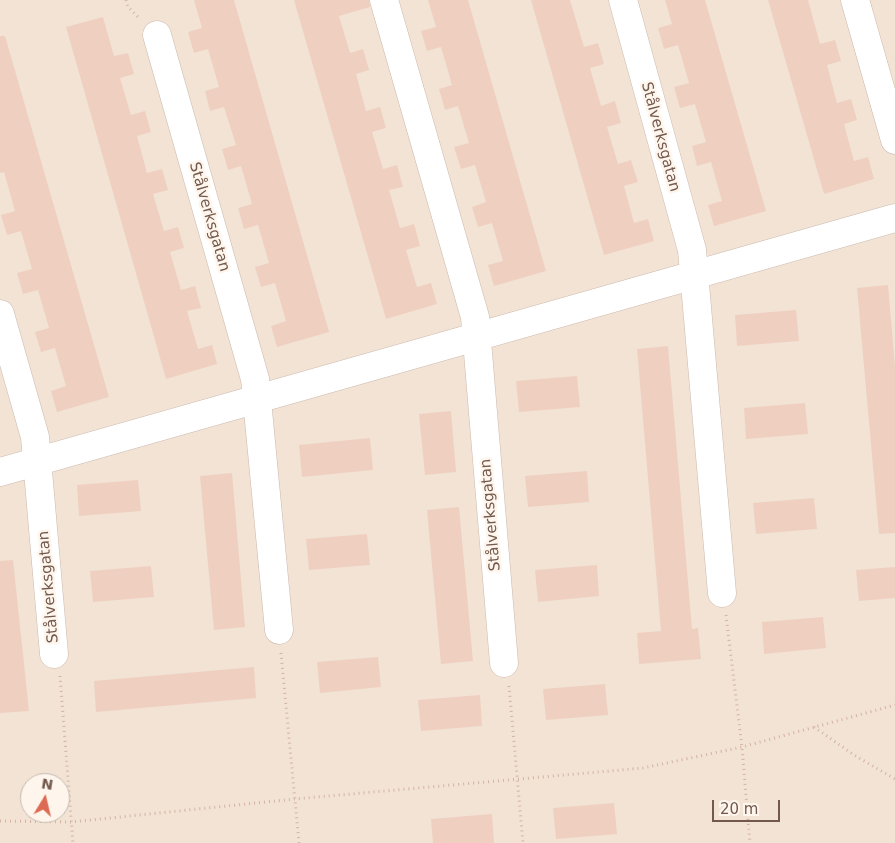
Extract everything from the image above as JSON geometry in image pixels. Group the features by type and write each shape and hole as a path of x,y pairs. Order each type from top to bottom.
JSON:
{"street":[{"name":"Stålverksgatan","path":"384,0 475,317 504,663"},
{"name":"Stålverksgatan","path":"623,0 692,250 722,593"},
{"path":"855,0 895,140"},
{"name":"Stålverksgatan","path":"157,35 255,380 278,630"},
{"path":"0,472 895,218"},
{"name":"Stålverksgatan","path":"0,314 35,437 54,654"}],"path":[{"path":"722,593 729,628 750,843"},
{"path":"278,630 299,843"},
{"path":"54,654 63,686 73,843"},
{"path":"504,663 512,696 523,843"},
{"path":"0,821 71,822 517,778 643,768 742,747 895,705"},
{"path":"814,727 854,755 895,778"}],"shaded area":[{"path":"0,0 895,0 895,843 0,843"}],"building":[{"path":"194,0 234,0 329,332 277,347 271,326 286,321 275,283 261,287 255,267 269,263 258,225 244,229 238,208 252,204 241,166 228,170 222,149 236,145 224,107 210,111 205,91 219,87 208,49 194,53 188,32 202,28"},
{"path":"294,0 369,0 370,7 339,16 350,53 363,49 369,70 356,74 366,111 380,107 386,128 372,132 383,169 397,165 403,187 389,190 400,228 414,224 420,246 406,250 417,287 431,283 437,304 386,319"},
{"path":"428,0 468,0 546,271 494,286 488,265 503,261 492,223 478,227 472,207 486,202 475,165 461,169 454,147 469,143 458,106 445,110 439,89 452,85 441,47 427,51 421,31 436,27"},
{"path":"531,0 570,0 584,47 598,43 604,64 590,68 601,106 615,101 621,123 607,127 618,164 631,160 638,182 624,186 634,223 648,219 654,241 604,255"},
{"path":"665,0 705,0 766,211 714,226 708,205 722,201 711,162 697,166 692,146 706,142 695,104 680,108 674,87 689,83 678,45 664,49 658,28 672,24"},
{"path":"768,0 808,0 820,44 835,40 841,61 827,65 837,103 851,99 857,120 844,124 854,161 868,157 874,179 824,194"},
{"path":"103,17 114,56 128,53 134,74 120,78 131,115 145,111 151,132 137,136 147,173 162,169 168,190 153,194 164,231 178,227 184,248 170,252 181,290 195,286 201,308 187,311 198,349 212,345 217,364 166,379 66,27"},
{"path":"0,36 5,36 109,397 57,412 51,391 66,386 55,348 41,352 35,332 49,328 38,290 23,294 17,273 32,269 21,231 7,235 1,215 15,211 4,172 0,173"},
{"path":"888,285 895,366 895,533 879,534 857,288"},
{"path":"796,310 799,341 737,346 735,315"},
{"path":"668,346 692,629 698,628 701,659 639,664 637,633 661,631 637,349"},
{"path":"577,376 580,407 519,412 516,381"},
{"path":"805,403 808,434 746,439 744,408"},
{"path":"451,411 456,472 425,475 419,414"},
{"path":"370,438 373,470 302,477 299,445"},
{"path":"587,471 589,502 528,507 525,476"},
{"path":"232,473 245,627 214,630 200,476"},
{"path":"138,480 141,511 79,516 77,485"},
{"path":"814,498 817,529 756,534 753,503"},
{"path":"459,507 473,661 441,664 427,510"},
{"path":"367,534 370,565 309,570 306,539"},
{"path":"13,560 29,711 0,713 0,561"},
{"path":"597,565 599,596 538,602 535,570"},
{"path":"151,566 154,597 93,602 90,571"},
{"path":"895,567 895,598 859,601 856,570"},
{"path":"823,617 826,648 764,654 762,622"},
{"path":"378,657 381,687 320,693 317,662"},
{"path":"254,667 256,698 96,712 94,681"},
{"path":"605,684 608,715 546,720 543,689"},
{"path":"480,695 482,726 421,731 418,700"},
{"path":"614,803 617,834 556,839 553,808"},
{"path":"492,814 494,843 433,843 431,819"}]}
